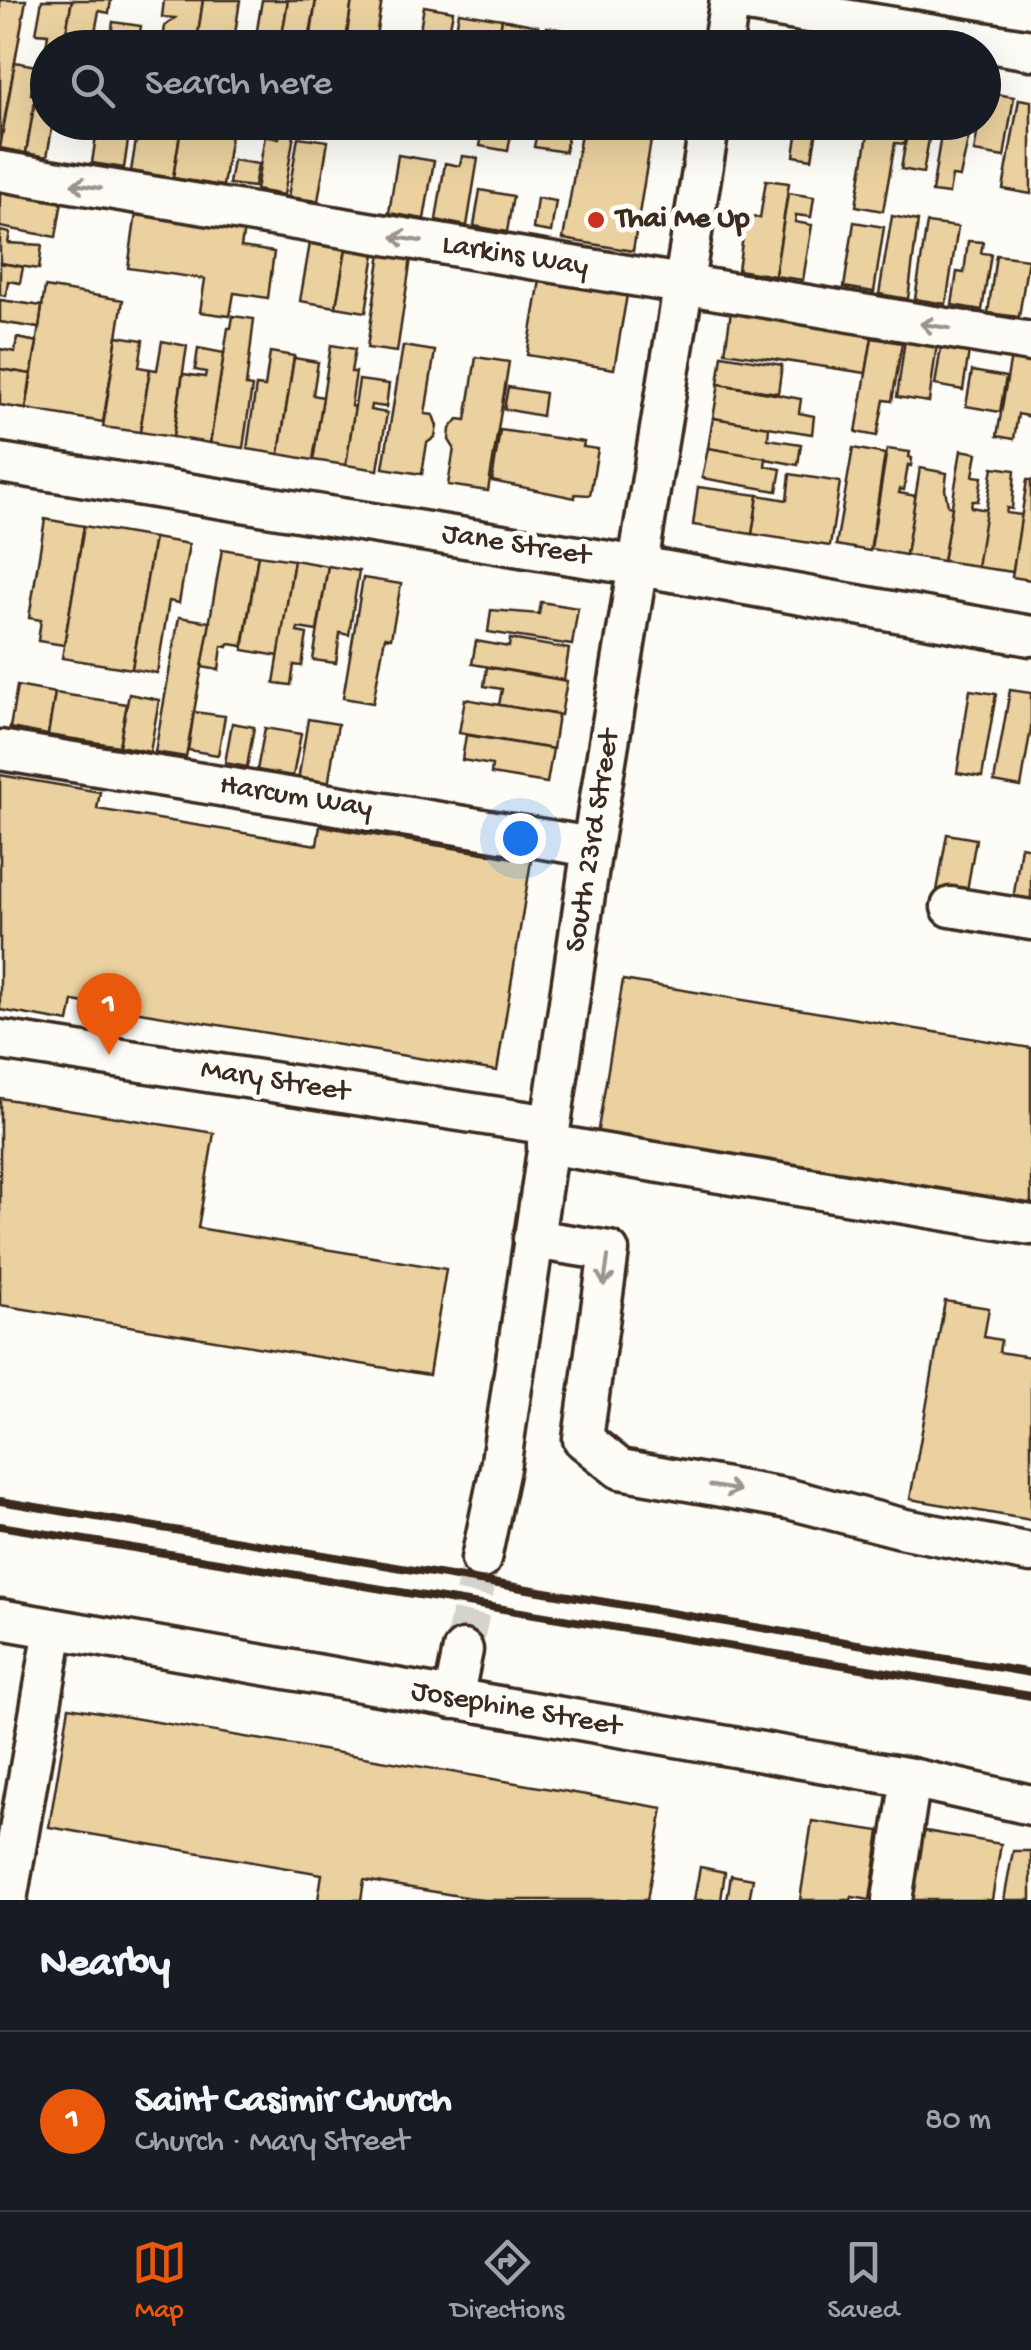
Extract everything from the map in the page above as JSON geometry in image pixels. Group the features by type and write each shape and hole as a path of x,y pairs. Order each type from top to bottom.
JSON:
{"street":[{"path":"725,30 730,0 911,30"},
{"path":"1001,45 1031,50"},
{"name":"South 23rd Street","path":"481,1559 500,1468 592,847 707,140"},
{"name":"Larkins Way","path":"0,171 1031,342"},
{"name":"Jane Street","path":"0,462 639,566 1031,636"},
{"name":"Harcum Way","path":"0,750 592,847"},
{"path":"950,907 1031,920"},
{"name":"Mary Street","path":"0,1040 548,1134 1031,1225"},
{"path":"533,1239 609,1250 583,1439 620,1469 790,1499 906,1529 1031,1553"},
{"name":"Josephine Street","path":"0,1620 911,1778 1031,1805"},
{"path":"8,1900 54,1628"},
{"path":"453,1699 463,1650"},
{"path":"892,1900 911,1778"}],"building":[{"path":"0,0 26,0 0,145"},
{"path":"42,0 72,0 66,30 37,30"},
{"path":"72,0 111,0 109,13 99,11 95,30 66,30"},
{"path":"164,0 203,0 199,30 164,30 175,18 162,17"},
{"path":"203,0 240,0 236,30 199,30"},
{"path":"262,0 288,0 283,30 257,30"},
{"path":"288,0 316,0 311,30 283,30"},
{"path":"316,0 352,0 348,30 312,30"},
{"path":"352,0 382,0 377,30 348,30"},
{"path":"424,6 453,11 449,30 420,30"},
{"path":"459,12 502,19 500,30 456,30"},
{"path":"502,19 538,26 537,30 500,30"},
{"path":"113,22 141,26 140,30 112,30"},
{"path":"15,62 30,65 26,153 0,148"},
{"path":"1001,95 1014,97 1004,157 974,152 976,140 1001,140"},
{"path":"1019,99 1031,101 1031,194 1003,189"},
{"path":"30,130 30,140 50,140 47,157 26,153"},
{"path":"95,140 128,140 124,168 92,163"},
{"path":"136,140 179,140 173,178 131,171"},
{"path":"179,140 230,140 223,186 173,178"},
{"path":"264,140 293,140 284,195 256,190"},
{"path":"298,140 328,141 318,201 288,197"},
{"path":"481,140 510,140 508,151 480,146"},
{"path":"535,140 567,140 565,152 534,147"},
{"path":"580,140 651,140 633,251 563,239"},
{"path":"796,140 815,140 812,159 794,156"},
{"path":"867,140 906,140 905,144 895,143 883,211 856,206"},
{"path":"906,140 929,140 923,173 901,169"},
{"path":"940,140 968,140 960,177 952,176 949,194 932,192"},
{"path":"398,155 434,161 424,219 389,213"},
{"path":"462,156 478,158 467,226 436,220 445,163 460,166"},
{"path":"233,160 258,164 254,187 229,184"},
{"path":"766,180 789,183 775,276 738,270 746,216 760,218"},
{"path":"0,190 62,201 56,237 0,227"},
{"path":"480,190 513,196 507,232 474,226"},
{"path":"788,193 814,197 811,217 796,215 795,222 812,225 803,280 775,276"},
{"path":"537,198 556,201 551,232 533,229"},
{"path":"136,213 244,229 241,247 274,252 268,298 234,293 230,316 200,312 205,279 128,268"},
{"path":"892,216 918,221 908,299 879,294"},
{"path":"854,222 884,227 874,292 844,287"},
{"path":"927,223 958,227 946,304 915,299"},
{"path":"0,231 10,233 8,243 42,245 39,269 0,263"},
{"path":"968,241 983,242 981,253 991,254 982,310 952,305 957,272 964,273"},
{"path":"310,243 346,249 336,307 300,301"},
{"path":"346,249 375,253 366,312 336,307"},
{"path":"381,252 411,258 397,352 367,348"},
{"path":"996,255 1028,259 1019,317 988,313"},
{"path":"0,263 23,267 20,283 8,281 6,296 0,295"},
{"path":"540,280 627,295 614,369 527,355"},
{"path":"45,287 123,300 103,422 26,409"},
{"path":"0,300 42,306 39,328 0,322"},
{"path":"0,300 42,306 39,328 0,322"},
{"path":"731,311 873,332 866,373 725,352"},
{"path":"233,316 254,319 246,386 252,387 243,448 210,443"},
{"path":"117,336 143,340 139,367 150,369 140,432 103,427"},
{"path":"17,338 37,342 26,409 0,405 0,349 15,352"},
{"path":"17,338 37,342 31,374 0,369 0,349 15,352"},
{"path":"872,338 902,343 892,401 884,400 877,436 856,432"},
{"path":"905,339 937,344 929,402 897,397"},
{"path":"162,341 187,346 173,437 140,432 150,369 157,370"},
{"path":"331,345 355,349 351,406 355,407 346,465 313,460"},
{"path":"403,346 435,351 425,414 433,415 437,426 435,437 427,443 422,474 383,468"},
{"path":"941,347 969,351 963,390 935,385"},
{"path":"198,348 224,353 210,443 173,437 183,374 205,377 206,372 195,370"},
{"path":"270,352 294,356 279,454 247,449 256,386 265,387"},
{"path":"722,355 782,365 778,393 718,384"},
{"path":"1011,356 1031,360 1031,417 1018,414 1014,439 997,436"},
{"path":"476,357 509,362 488,491 448,485 454,448 449,440 450,429 458,419 466,420"},
{"path":"294,358 318,362 313,395 323,397 313,460 279,454"},
{"path":"0,369 31,374 26,409 0,405"},
{"path":"972,371 1006,377 1000,412 966,406"},
{"path":"359,380 389,384 386,407 371,405 370,410 387,413 378,470 346,465"},
{"path":"719,384 801,399 799,413 814,416 812,434 713,418"},
{"path":"508,387 545,393 542,416 504,409"},
{"path":"713,418 769,427 768,439 801,444 798,465 708,448"},
{"path":"500,430 584,442 583,447 598,449 590,495 575,494 575,498 492,481"},
{"path":"708,448 766,458 765,466 781,469 777,491 702,478"},
{"path":"853,448 885,454 870,551 836,545"},
{"path":"887,449 910,452 912,458 904,490 899,493 916,496 906,555 871,549"},
{"path":"961,450 977,453 973,476 982,477 978,501 972,501 971,507 987,510 978,566 943,561"},
{"path":"993,467 1015,470 1012,509 1007,508 1006,513 1022,515 1013,572 977,567"},
{"path":"920,468 947,473 945,489 948,506 952,507 943,561 906,555"},
{"path":"790,474 840,482 830,546 752,534 758,495 787,500"},
{"path":"1027,480 1031,480 1031,580 1012,577"},
{"path":"698,487 758,495 752,534 693,525"},
{"path":"45,519 84,526 64,645 38,641 41,620 29,618"},
{"path":"84,526 154,538 132,669 62,658"},
{"path":"154,538 189,544 179,603 169,601 157,673 132,669"},
{"path":"222,549 258,555 243,646 222,646 219,670 202,667"},
{"path":"258,555 294,560 279,656 243,650"},
{"path":"294,560 328,566 317,631 298,628 297,632 307,634 302,666 294,665 291,685 274,683"},
{"path":"328,566 359,571 349,635 340,633 336,663 313,660"},
{"path":"363,578 401,584 391,638 385,637 373,703 343,698"},
{"path":"541,602 578,608 572,645 488,632 491,610 539,614"},
{"path":"179,617 210,622 186,757 155,752"},
{"path":"510,639 569,649 564,680 472,664 476,641 509,647"},
{"path":"487,667 567,681 561,715 499,705 502,689 484,686"},
{"path":"17,686 55,693 48,735 10,728"},
{"path":"970,690 996,694 982,777 957,773"},
{"path":"1010,690 1031,693 1031,728 1021,787 994,782"},
{"path":"55,693 127,704 119,746 48,735"},
{"path":"129,694 159,700 150,752 119,746"},
{"path":"465,699 558,715 553,749 459,733"},
{"path":"194,712 225,716 218,755 188,750"},
{"path":"308,719 338,724 328,786 298,781"},
{"path":"232,723 254,727 247,767 225,763"},
{"path":"265,728 301,734 293,776 257,770"},
{"path":"466,735 553,749 547,783 491,774 492,765 462,760"},
{"path":"0,775 100,792 97,809 317,845 320,826 531,861 497,1071 73,1001 69,1022 0,1010"},
{"path":"947,834 976,839 966,896 937,891"},
{"path":"1021,846 1031,848 1031,910 1012,907"},
{"path":"623,980 1031,1048 1031,1206 597,1135"},
{"path":"0,1098 214,1133 198,1228 446,1269 429,1375 0,1305"},
{"path":"945,1301 989,1308 984,1337 1001,1340 999,1352 1031,1357 1031,1520 910,1499"},
{"path":"69,1707 663,1808 647,1900 483,1900 364,1880 361,1900 318,1900 322,1874 49,1827"},
{"path":"812,1821 880,1831 870,1900 800,1900"},
{"path":"920,1830 1001,1844 992,1900 908,1900"},
{"path":"1013,1851 1031,1851 1031,1900 1004,1900"},
{"path":"700,1867 725,1872 721,1900 694,1900"},
{"path":"731,1875 753,1879 749,1900 727,1900"}],"tunnel":[{"path":"463,1650 481,1559"}],"railway":[{"path":"0,1501 1031,1673"},
{"path":"0,1526 1031,1696"}],"place":[{"name":"Thai Me Up","path":"596,220"},
{"name":"Saint Casimir Church","path":"109,1055"}]}
